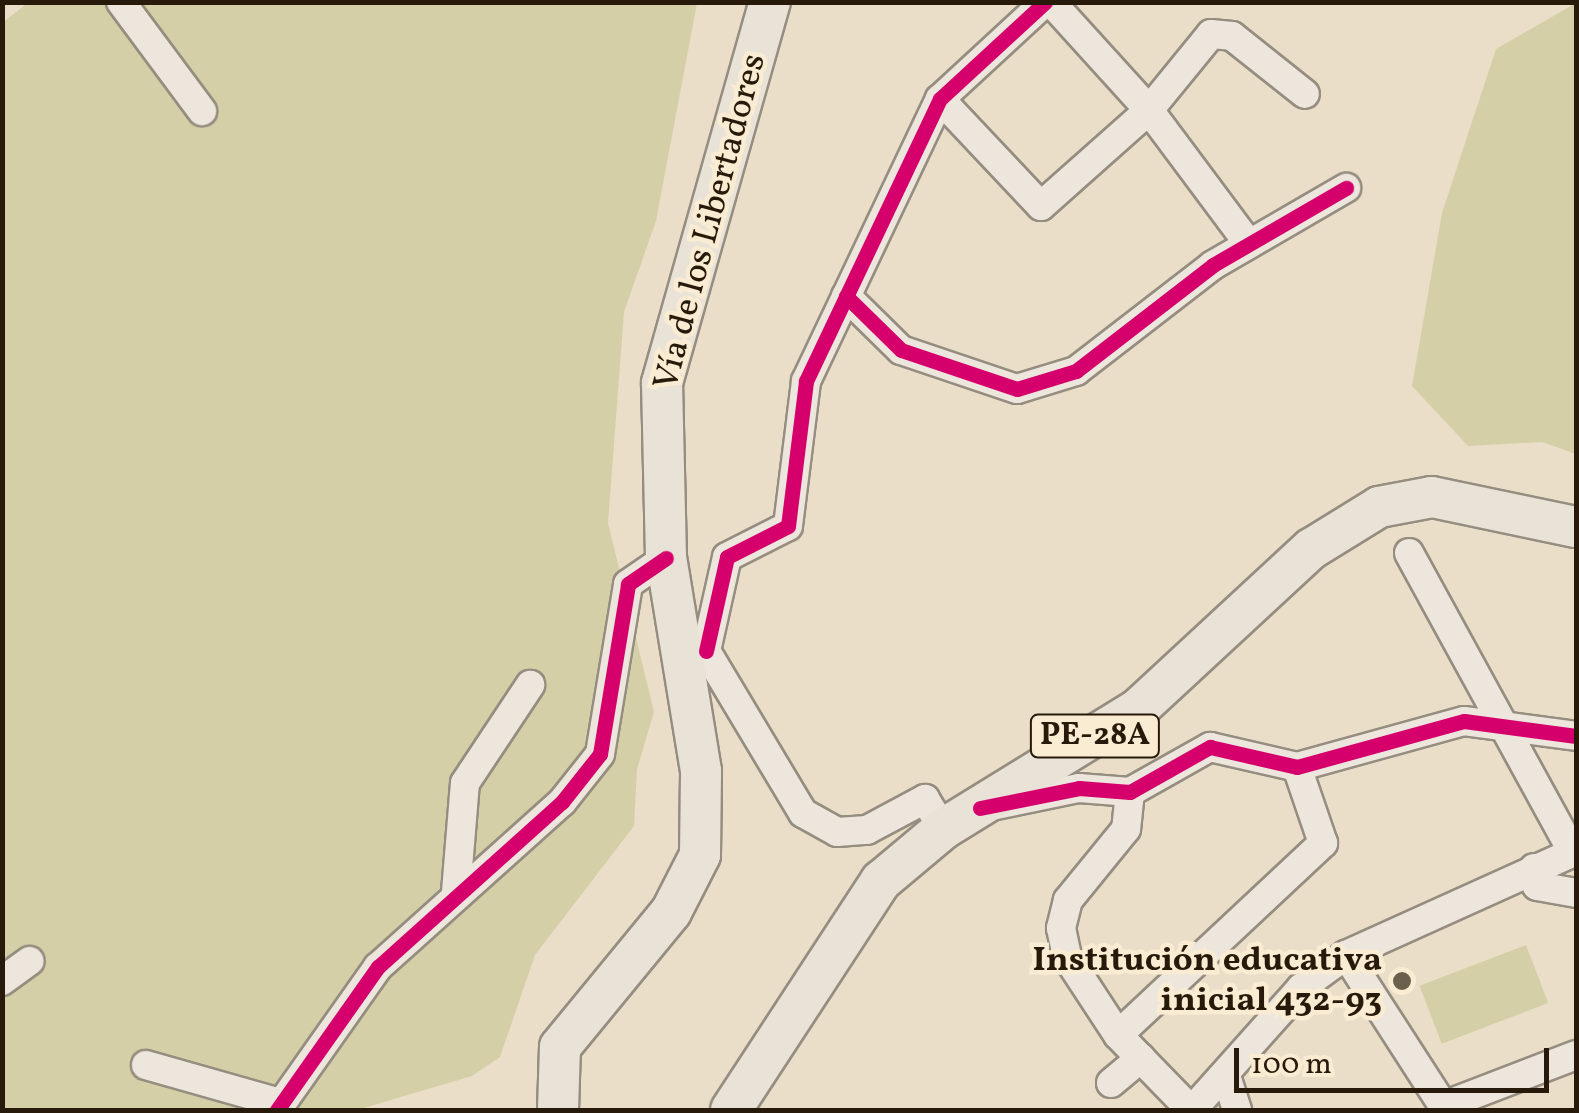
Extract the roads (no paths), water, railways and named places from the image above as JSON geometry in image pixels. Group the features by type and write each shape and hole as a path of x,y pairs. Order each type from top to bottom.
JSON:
{"highway":[{"name":"Vía de los Libertadores","path":"558,1110 560,1046 671,912 700,855 702,771 692,640 666,558 662,384 770,2"},
{"name":"PE-28A","path":"731,1110 881,881 943,829 1138,709 1311,550 1378,507 1432,497 1576,527"}],"street":[{"path":"121,2 202,112"},
{"path":"943,829 925,800 867,830 836,832 802,813 692,640 727,557 788,526 794,426 846,296 940,99 1048,2 1149,110 1249,244"},
{"path":"940,99 1042,206 1149,110 1191,48 1222,31 1305,94"},
{"path":"846,296 901,350 1017,388 1076,371 1249,244 1346,188"},
{"path":"1130,792 1126,829 1068,900 1061,928 1067,957 1118,1036 1192,1110 1227,1079 1301,988 1346,954 1575,852 1496,722 1409,553"},
{"path":"146,1065 278,1107 378,967 456,892 562,802 600,754 628,584 666,558"},
{"path":"456,892 466,783 530,685"},
{"path":"980,808 1079,788 1130,792 1210,747 1297,767 1464,722 1496,722 1576,736"},
{"path":"1118,1036 1323,843 1297,767"},
{"path":"1534,868 1537,886 1576,892"},
{"path":"1346,954 1446,1108 1576,1055"},
{"path":"2,981 30,961"},
{"path":"1111,1083 1141,1058"},
{"path":"1227,1079 1237,1110"}],"place":[{"name":"Institución educativa inicial 432-93","path":"1402,981"}]}
